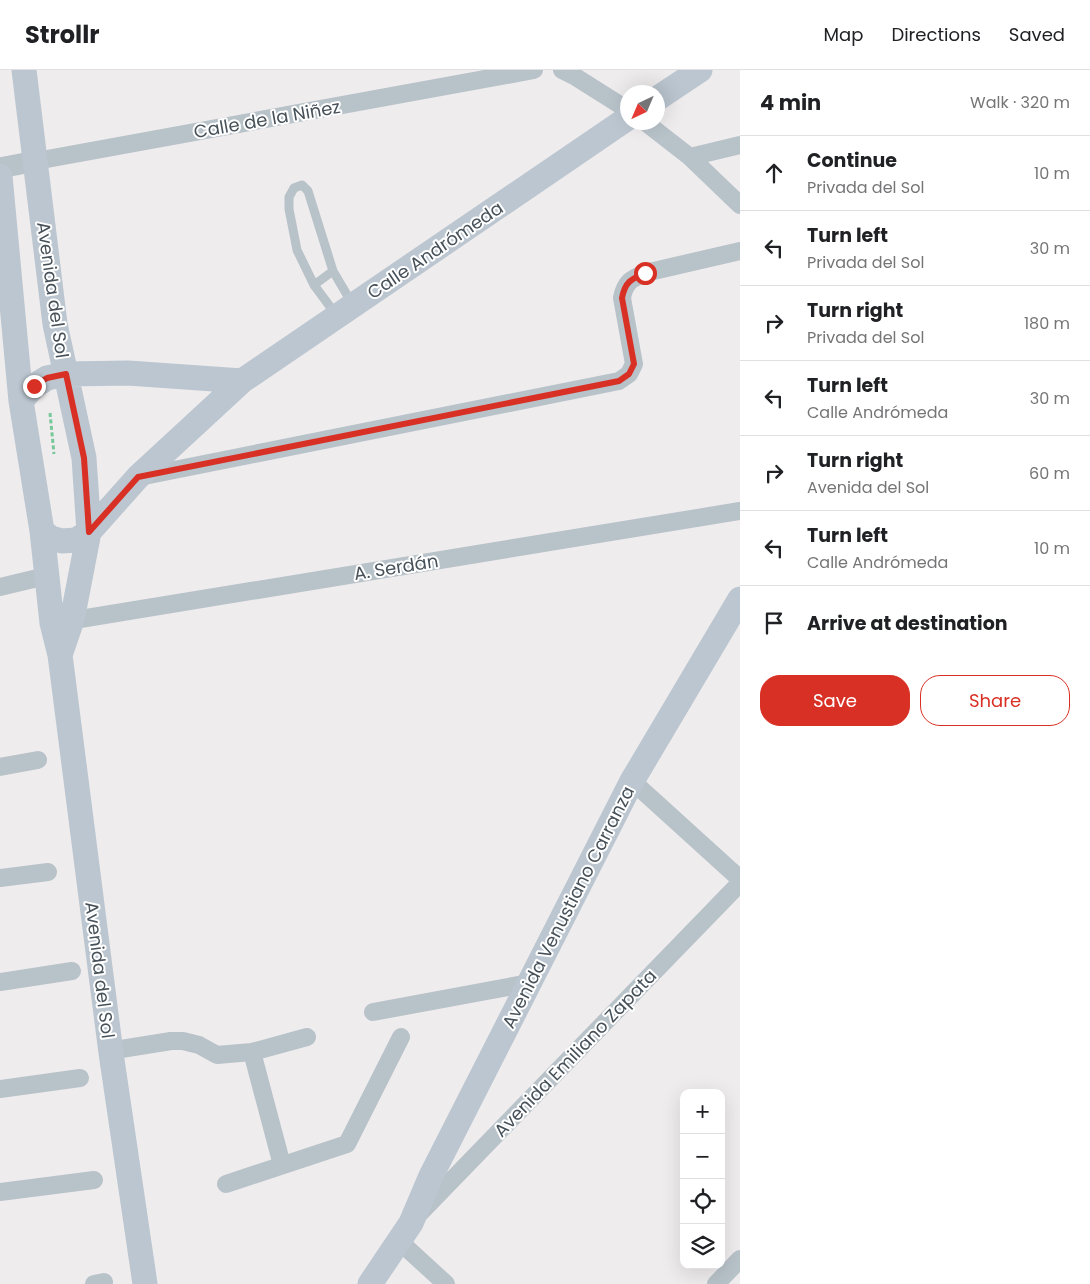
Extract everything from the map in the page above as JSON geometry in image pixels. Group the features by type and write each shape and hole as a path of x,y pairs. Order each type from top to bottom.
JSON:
{"main road":[{"name":"Avenida del Sol","path":"24,70 55,324 84,458 89,532 62,622 60,655 111,1053 145,1284"},
{"path":"665,92 688,73"},
{"name":"Calle Andrómeda","path":"42,531 51,538 62,541 76,540 89,532 138,477 242,381 620,123"},
{"name":"Avenida del Sol","path":"0,176 7,323 42,531 46,576 62,622"},
{"path":"21,401 34,386 47,378 66,374 128,373 242,381"},
{"name":"Avenida Venustiano Carranza","path":"370,1284 405,1232 430,1176 632,781 740,599"}],"street":[{"name":"Calle de la Niñez","path":"0,168 534,70"},
{"path":"562,70 620,105"},
{"path":"655,130 690,157 740,205"},
{"path":"690,157 740,145"},
{"path":"138,477 619,381 629,374 634,364 622,298 624,287 633,278 645,273 740,251"},
{"name":"A. Serdán","path":"62,622 740,511"},
{"path":"0,587 46,576"},
{"path":"0,767 38,760"},
{"path":"632,781 740,879"},
{"path":"0,878 48,872"},
{"name":"Avenida Emiliano Zapata","path":"405,1232 740,883"},
{"path":"0,982 72,971"},
{"path":"373,1012 529,982"},
{"path":"111,1053 172,1041 183,1041 199,1045 217,1055 252,1052 307,1037"},
{"path":"226,1184 347,1144 401,1037"},
{"path":"252,1052 282,1165"},
{"path":"0,1089 80,1078"},
{"path":"0,1192 94,1180"},
{"path":"405,1232 446,1284"},
{"path":"716,1284 740,1259"}],"lane":[{"path":"302,185 308,192 345,311 314,284 297,250 289,209 290,196 294,188 302,185"},
{"path":"314,284 333,271"}],"route":[{"path":"34,386 47,378 66,374 84,458 89,532 138,477 619,381 629,374 634,364 622,298 624,287 633,278 645,273"}]}
